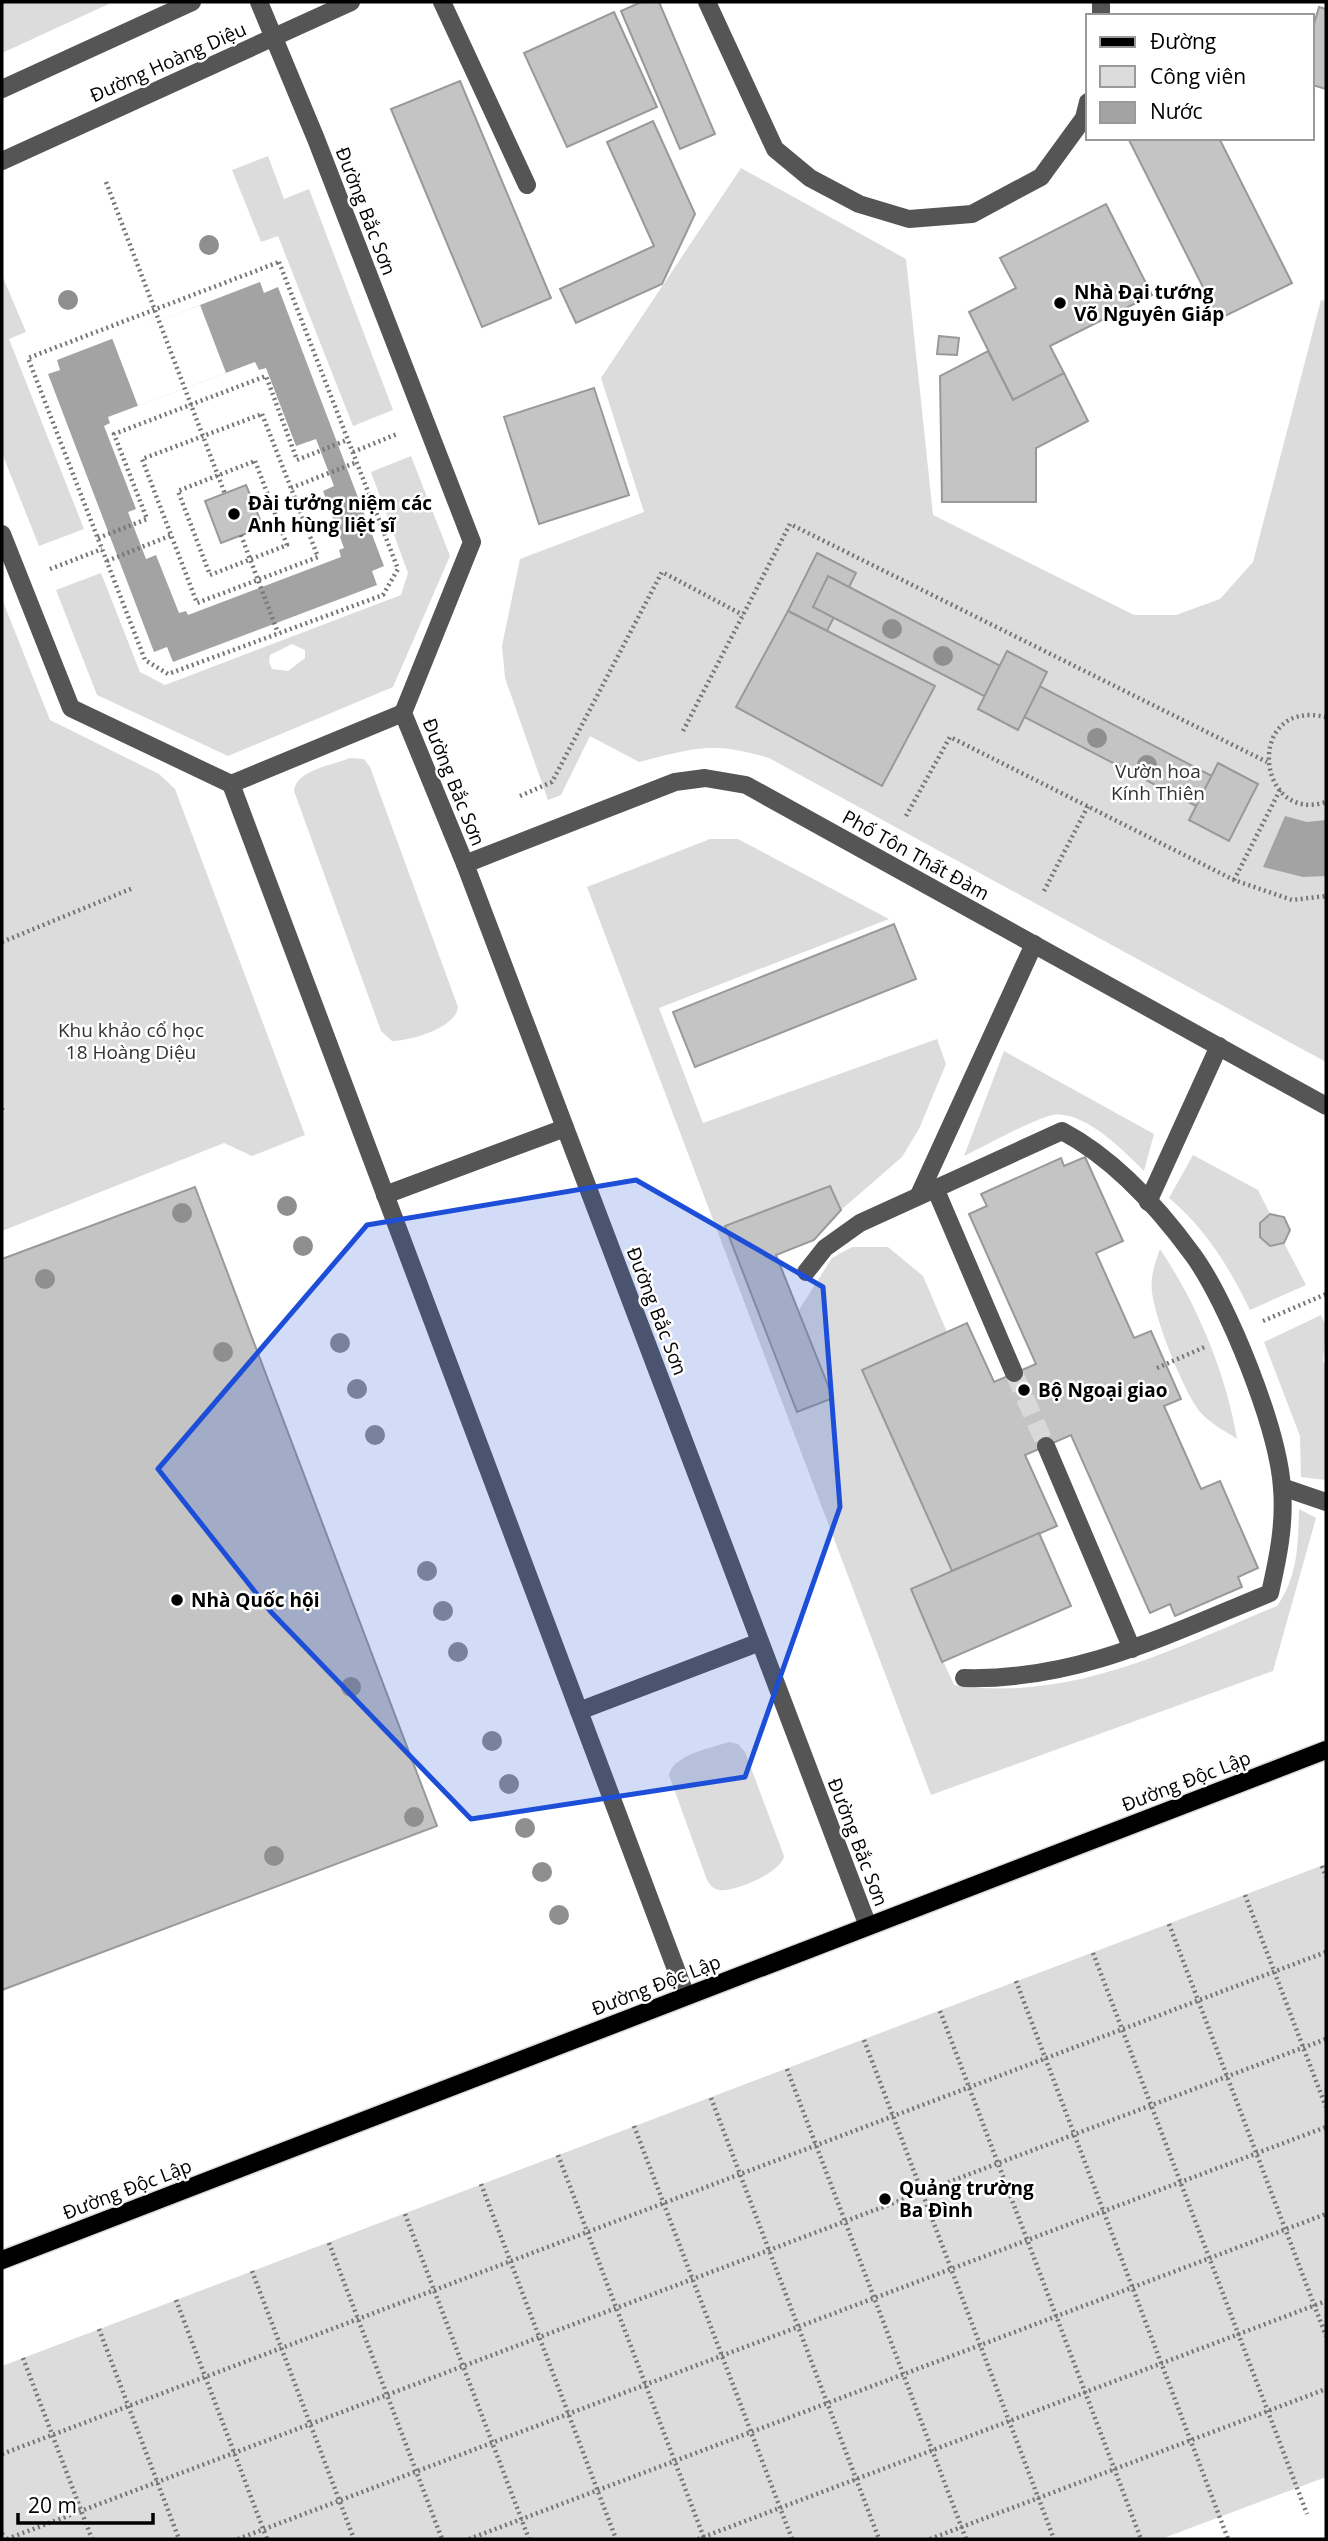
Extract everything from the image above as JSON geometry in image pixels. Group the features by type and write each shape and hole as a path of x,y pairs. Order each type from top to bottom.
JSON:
{"main road":[{"name":"Đường Độc Lập","path":"2,2260 1326,1750"}],"street":[{"path":"2,89 192,2"},
{"name":"Đường Bắc Sơn","path":"259,2 472,542 403,713 465,864 868,1926"},
{"name":"Đường Hoàng Diệu","path":"2,161 351,2"},
{"path":"442,2 527,186"},
{"path":"707,2 775,149 810,178 859,204 909,219 972,214 1041,177 1084,118 1086,110"},
{"path":"2,534 71,708 231,784 686,1996"},
{"name":"Đường Bắc Sơn","path":"231,784 403,713"},
{"name":"Phố Tôn Thất Đàm","path":"465,864 675,782 705,778 746,785 1326,1106"},
{"path":"1014,1373 927,1192 1034,944"},
{"path":"1147,1202 1219,1046"},
{"path":"386,1195 565,1128"},
{"path":"806,1272 825,1248 860,1223 1062,1131 1106,1158 1193,1255 1234,1334 1268,1420 1282,1487 1282,1543 1270,1593 1091,1664 1005,1679 964,1678"},
{"path":"1046,1446 1132,1649"},
{"path":"1282,1487 1326,1502"},
{"path":"579,1711 761,1643"}],"path":[{"path":"106,182 225,494"},
{"path":"279,262 348,440 398,569 383,595 167,674 145,660 28,358 279,262"},
{"path":"98,538 147,519 114,434 266,376 297,460 348,440"},
{"path":"262,414 318,557 197,603 142,459 203,436 262,414"},
{"path":"353,452 425,423"},
{"path":"255,461 287,545 210,575 178,491 218,476 255,461"},
{"path":"291,488 357,462"},
{"path":"683,731 790,524 1267,762"},
{"path":"107,561 172,535"},
{"path":"241,535 278,633"},
{"path":"20,580 102,549"},
{"path":"520,796 552,782 662,572 743,615"},
{"path":"1326,717 1310,714 1284,724 1269,747 1267,762 1280,790 1291,799 1304,804 1326,802"},
{"path":"906,816 950,737 1234,880 1292,900 1326,897"},
{"path":"1234,880 1280,790"},
{"path":"1044,891 1088,806"},
{"path":"2,942 133,888"},
{"path":"1157,1368 1326,1294"},
{"path":"1322,1866 1326,1877"},
{"path":"1245,1895 1326,2107"},
{"path":"1169,1924 1326,2336"},
{"path":"2,2454 1326,1951"},
{"path":"1093,1952 1307,2514"},
{"path":"1016,1981 1228,2539"},
{"path":"940,2011 1141,2539"},
{"path":"2,2533 6,2539 1326,2039"},
{"path":"863,2040 1054,2539"},
{"path":"787,2069 966,2539"},
{"path":"711,2098 879,2539"},
{"path":"634,2126 792,2539"},
{"path":"238,2539 1326,2127"},
{"path":"558,2155 702,2539 1326,2301"},
{"path":"481,2184 616,2539"},
{"path":"405,2214 529,2539"},
{"path":"469,2539 1326,2214"},
{"path":"329,2242 442,2539"},
{"path":"252,2272 354,2539"},
{"path":"176,2300 267,2539"},
{"path":"99,2329 179,2539"},
{"path":"23,2358 92,2539"},
{"path":"930,2539 1326,2389"}],"highlighted area":[{"path":"636,1180 823,1287 840,1507 745,1777 471,1819 271,1612 158,1469 367,1225"}],"green space":[{"path":"2,2 113,2 2,53"},
{"path":"268,156 284,199 309,189 393,410 353,426 278,236 261,242 232,170"},
{"name":"Vườn hoa Kính Thiên","path":"741,168 906,259 933,515 1134,615 1176,615 1220,599 1253,562 1321,300 1326,301 1326,1062 769,758 733,749 704,748 639,762 590,736 561,795 548,800 505,678 502,646 520,559 644,512 601,378"},
{"path":"2,275 26,332 9,339 84,529 39,546 2,453"},
{"path":"411,456 450,556 393,687 228,756 97,695 56,590 101,573 140,672 165,685 401,595 408,573 371,472","holes":["292,644 305,650 305,658 288,671 272,669 270,655"]},
{"name":"Khu khảo cổ học 18 Hoàng Diệu","path":"2,599 50,720 159,774 175,789 305,1135 252,1156 224,1143 2,1231"},
{"path":"350,758 364,759 370,767 458,1007 455,1014 441,1027 410,1039 392,1041 381,1031 294,791 296,784 308,773"},
{"path":"710,839 738,839 889,919 659,1008 703,1123 937,1039 946,1064 919,1129 902,1157 841,1210 830,1186 725,1226 832,1398 799,1310 832,1258 852,1247 888,1247 923,1276 947,1332 862,1370 952,1571 911,1590 954,1685 997,1689 1080,1679 1160,1655 1277,1606 1293,1572 1299,1509 1316,1518 1273,1671 931,1795 587,887"},
{"path":"1004,1051 1154,1134 1144,1171 1103,1134 1090,1125 1065,1115 1053,1115 1034,1122 964,1156"},
{"path":"1193,1155 1258,1190 1270,1214 1260,1223 1260,1237 1270,1246 1284,1243 1306,1285 1250,1310 1216,1250 1169,1198"},
{"path":"1160,1249 1198,1316 1218,1364 1237,1439 1201,1413 1171,1355 1152,1292 1152,1275"},
{"path":"1321,1315 1326,1326 1323,1362 1326,1365 1326,1480 1301,1477 1300,1436 1264,1342"},
{"path":"729,1742 738,1744 745,1752 784,1856 767,1875 735,1888 719,1890 707,1880 669,1775 672,1768 685,1757"},
{"name":"Quảng trường Ba Đình","path":"1326,1864 1326,2477 1161,2539 2,2539 2,2366"}],"water":[{"path":"260,282 264,293 278,287 384,566 372,571 377,585 173,662 167,647 154,652 48,374 60,370 57,360","holes":["255,362 259,370 266,368 296,446 316,439 334,486 323,491 344,548 339,550 341,557 188,615 186,611 179,613 156,555 146,559 128,512 136,509 104,426 110,423 108,417"]},
{"path":"1285,816 1307,822 1326,820 1326,876 1303,877 1263,867"}],"pier":[{"path":"200,305 226,373 138,406 112,338"}],"building":[{"path":"641,2 659,2 715,134 680,149 621,11"},
{"path":"1319,7 1326,9 1326,89 1314,86 1314,24"},
{"path":"614,12 657,107 567,147 524,53"},
{"path":"460,81 551,298 482,327 391,109"},
{"path":"653,121 695,214 662,284 576,323 560,289 654,246 607,142"},
{"path":"1129,140 1220,140 1292,283 1219,319"},
{"name":"Nhà Đại tướng Võ Nguyên Giáp","path":"1106,204 1152,295 1050,346 1064,373 1013,400 969,312 1016,288 1000,258"},
{"path":"939,336 959,338 957,355 937,354"},
{"path":"988,351 1013,400 1064,373 1088,421 1036,448 1036,502 942,502 940,376"},
{"path":"594,388 629,495 539,524 504,417"},
{"name":"Đài tưởng niệm các Anh hùng liệt sĩ","path":"246,485 263,527 221,543 205,501"},
{"path":"817,553 856,573 827,631 788,611"},
{"path":"828,576 1231,786 1215,816 813,607"},
{"path":"788,611 935,686 882,786 736,707"},
{"path":"1007,651 1047,672 1018,730 978,709"},
{"path":"1218,763 1258,784 1229,841 1189,820"},
{"path":"894,924 916,979 695,1067 673,1012"},
{"name":"Bộ Ngoại giao","path":"1085,1157 1123,1241 1096,1253 1134,1338 1151,1331 1181,1399 1164,1406 1201,1489 1220,1481 1258,1568 1238,1577 1242,1587 1175,1616 1170,1604 1150,1613 1071,1435 1025,1455 1057,1526 952,1571 862,1370 967,1323 994,1382 1036,1364 969,1214 987,1206 981,1194 1061,1158 1064,1166"},
{"path":"830,1186 841,1210 814,1240 776,1255 833,1398 797,1412 725,1226"},
{"name":"Nhà Quốc hội","path":"195,1187 437,1826 2,1990 2,1259"},
{"path":"1270,1214 1284,1217 1290,1230 1284,1243 1270,1246 1260,1237 1260,1223"},
{"path":"1039,1533 1071,1606 942,1662 911,1589"}],"tunnel":[{"path":"1014,1373 1046,1446"}],"place":[{"name":"Nhà Đại tướng Võ Nguyên Giáp","path":"1060,303"},
{"name":"Đài tưởng niệm các Anh hùng liệt sĩ","path":"234,514"},
{"name":"Bộ Ngoại giao","path":"1024,1390"},
{"name":"Nhà Quốc hội","path":"177,1600"},
{"name":"Quảng trường Ba Đình","path":"885,2199"}]}
